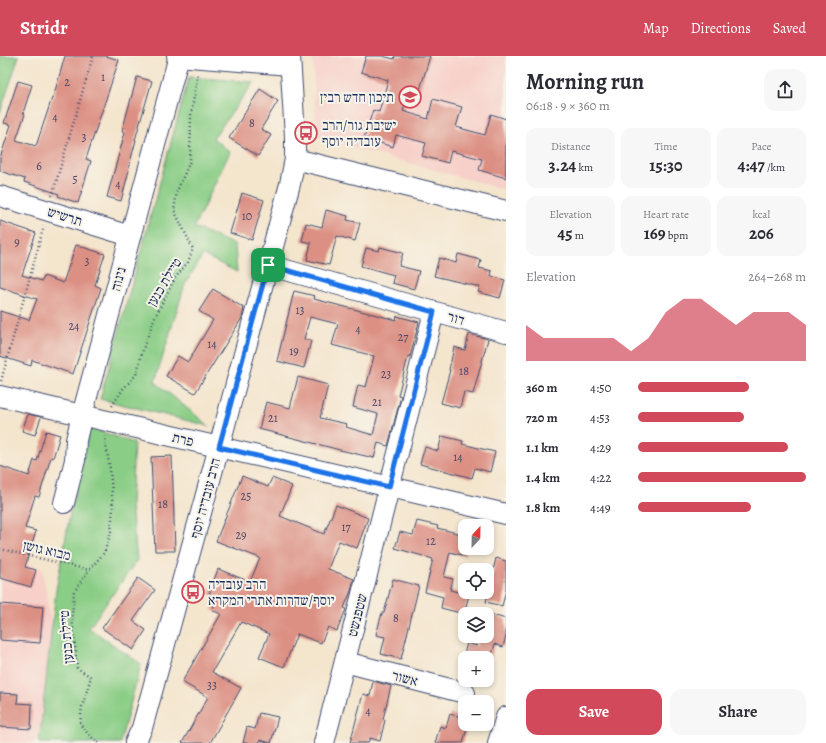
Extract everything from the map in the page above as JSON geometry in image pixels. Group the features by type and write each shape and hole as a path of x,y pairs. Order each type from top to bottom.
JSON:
{"street":[{"path":"178,56 290,61"},
{"name":"נינוה","path":"64,503 74,465 76,440 82,415 178,56"},
{"name":"הרב עובדיה יוסף","path":"139,738 290,184 295,159 295,136 290,61"},
{"path":"295,159 506,211"},
{"name":"תרשיש","path":"0,196 130,236"},
{"name":"דור","path":"268,265 506,332"},
{"name":"שטפנשט","path":"324,743 434,312"},
{"name":"פרת","path":"0,396 506,514"},
{"name":"אשור","path":"345,662 465,693"},
{"path":"498,743 506,717"}],"path":[{"name":"טיילת כנען","path":"111,408 123,389 136,375 145,343 155,317 175,278 188,262 193,250 174,210 176,191 190,161 191,115 200,66"},
{"name":"טיילת כנען","path":"99,743 89,735 80,724 82,707 91,677 77,668 72,616 74,592 89,570 104,554 111,532 113,507 110,469 105,435"},
{"name":"מבוא גושן","path":"0,549 89,570"}],"shaded area":[{"name":"תיכון חדש רבין","path":"313,56 506,56 506,190 316,137"},
{"path":"0,557 42,568 59,672 35,743 0,743"}],"green space":[{"path":"0,56 19,56 0,113"},
{"path":"189,77 254,82 213,138 230,152 194,227 235,245 237,272 203,255 185,284 155,382 209,426 100,399"},
{"path":"90,428 134,443 131,506 137,560 89,628 141,664 120,743 39,743 56,590 70,514"}],"building":[{"path":"65,56 106,56 119,60 86,159 91,161 78,203 58,196 59,194 24,182 25,179 0,171 0,158 11,125 4,123 18,81 32,85 23,113 25,114 16,140 36,146 53,98"},
{"path":"366,56 382,56 394,59 395,56 430,56 419,93 409,90 403,111 428,119 433,99 462,107 456,127 485,135 491,114 506,119 506,178 479,170 482,159 451,151 448,163 422,156 426,143 396,135 393,147 364,138 373,110 379,112 388,80 361,72"},
{"path":"137,77 152,81 135,140 121,201 107,197 125,132 122,131"},
{"path":"260,89 278,101 261,129 271,135 258,156 229,138"},
{"path":"242,193 264,200 252,240 230,233"},
{"path":"326,210 348,216 347,220 360,223 355,241 337,236 329,265 307,260 311,243 302,241 306,223 322,227"},
{"path":"0,221 36,233 22,275 42,281 44,276 63,283 76,245 105,254 95,285 101,288 73,374 32,360 31,366 0,356 0,311 29,320 37,299 0,287"},
{"path":"380,247 403,253 399,266 419,271 414,289 392,283 394,275 361,266 366,248 379,251"},
{"path":"458,254 481,260 479,268 492,271 491,276 505,280 500,298 478,292 480,287 434,276 439,258 456,263"},
{"path":"213,289 244,308 242,318 195,393 166,376 178,356 188,362 213,320 199,311"},
{"path":"294,291 315,296 314,299 396,320 397,316 419,322 398,395 401,396 388,446 378,443 374,458 259,429 266,402 290,408 298,377 328,385 320,418 347,424 346,427 373,435 378,414 353,407 358,385 366,387 374,356 332,345 338,324 310,317 304,339 311,341 304,368 277,361"},
{"path":"469,334 488,339 473,394 464,392 460,408 441,403 450,370 454,347 465,350"},
{"path":"28,414 41,417 35,435 22,431"},
{"path":"46,431 60,435 53,458 51,457 39,497 35,496 25,528 36,531 25,567 36,570 31,587 0,578 0,466 29,476 34,460 37,461"},
{"path":"442,436 463,441 462,444 495,452 490,472 475,468 472,478 420,464 425,447 438,451"},
{"path":"172,456 175,551 155,551 151,457"},
{"path":"242,476 268,487 272,478 292,486 280,516 324,534 336,505 368,518 357,548 339,541 328,569 354,579 344,608 346,609 337,631 328,627 321,643 297,634 284,667 259,657 269,634 241,622 212,672 241,688 210,743 182,743 208,697 182,682 221,614 212,610 218,597 209,594 218,569 250,582 260,558 216,541"},
{"path":"417,521 438,526 437,528 458,533 458,554 450,552 444,577 453,579 450,590 458,592 458,599 468,599 466,607 458,607 458,612 441,608 443,597 425,592 433,559 395,548 400,532 413,535"},
{"path":"496,558 506,561 506,590 502,606 486,602 487,599 494,599 494,567"},
{"path":"138,578 155,590 133,621 146,630 133,650 102,628"},
{"path":"393,579 419,586 401,659 381,654 385,637 376,635 382,613 384,613"},
{"path":"0,604 43,607 40,643 0,640"},
{"path":"494,616 506,619 506,636 503,647 495,644 493,651 465,651 467,643 477,646 478,643 494,643"},
{"path":"373,681 391,686 383,719 385,720 380,741 370,738 368,743 350,743 363,694 370,696"},
{"path":"0,693 18,694 17,703 32,704 31,729 0,727"},
{"path":"259,713 278,717 271,743 260,740 259,743 243,743 247,727 255,729"},
{"path":"450,714 458,716 458,731 466,731 463,743 435,743 440,726 446,728"}],"place":[{"name":"תיכון חדש רבין","path":"410,97"},
{"name":"ישיבת גור/הרב עובדיה יוסף","path":"306,133"},
{"name":"הרב עובדיה יוסף/שדרות אתרי המקרא","path":"193,592"}],"route":[{"path":"268,265 434,312 389,487 219,447 268,265"}]}
